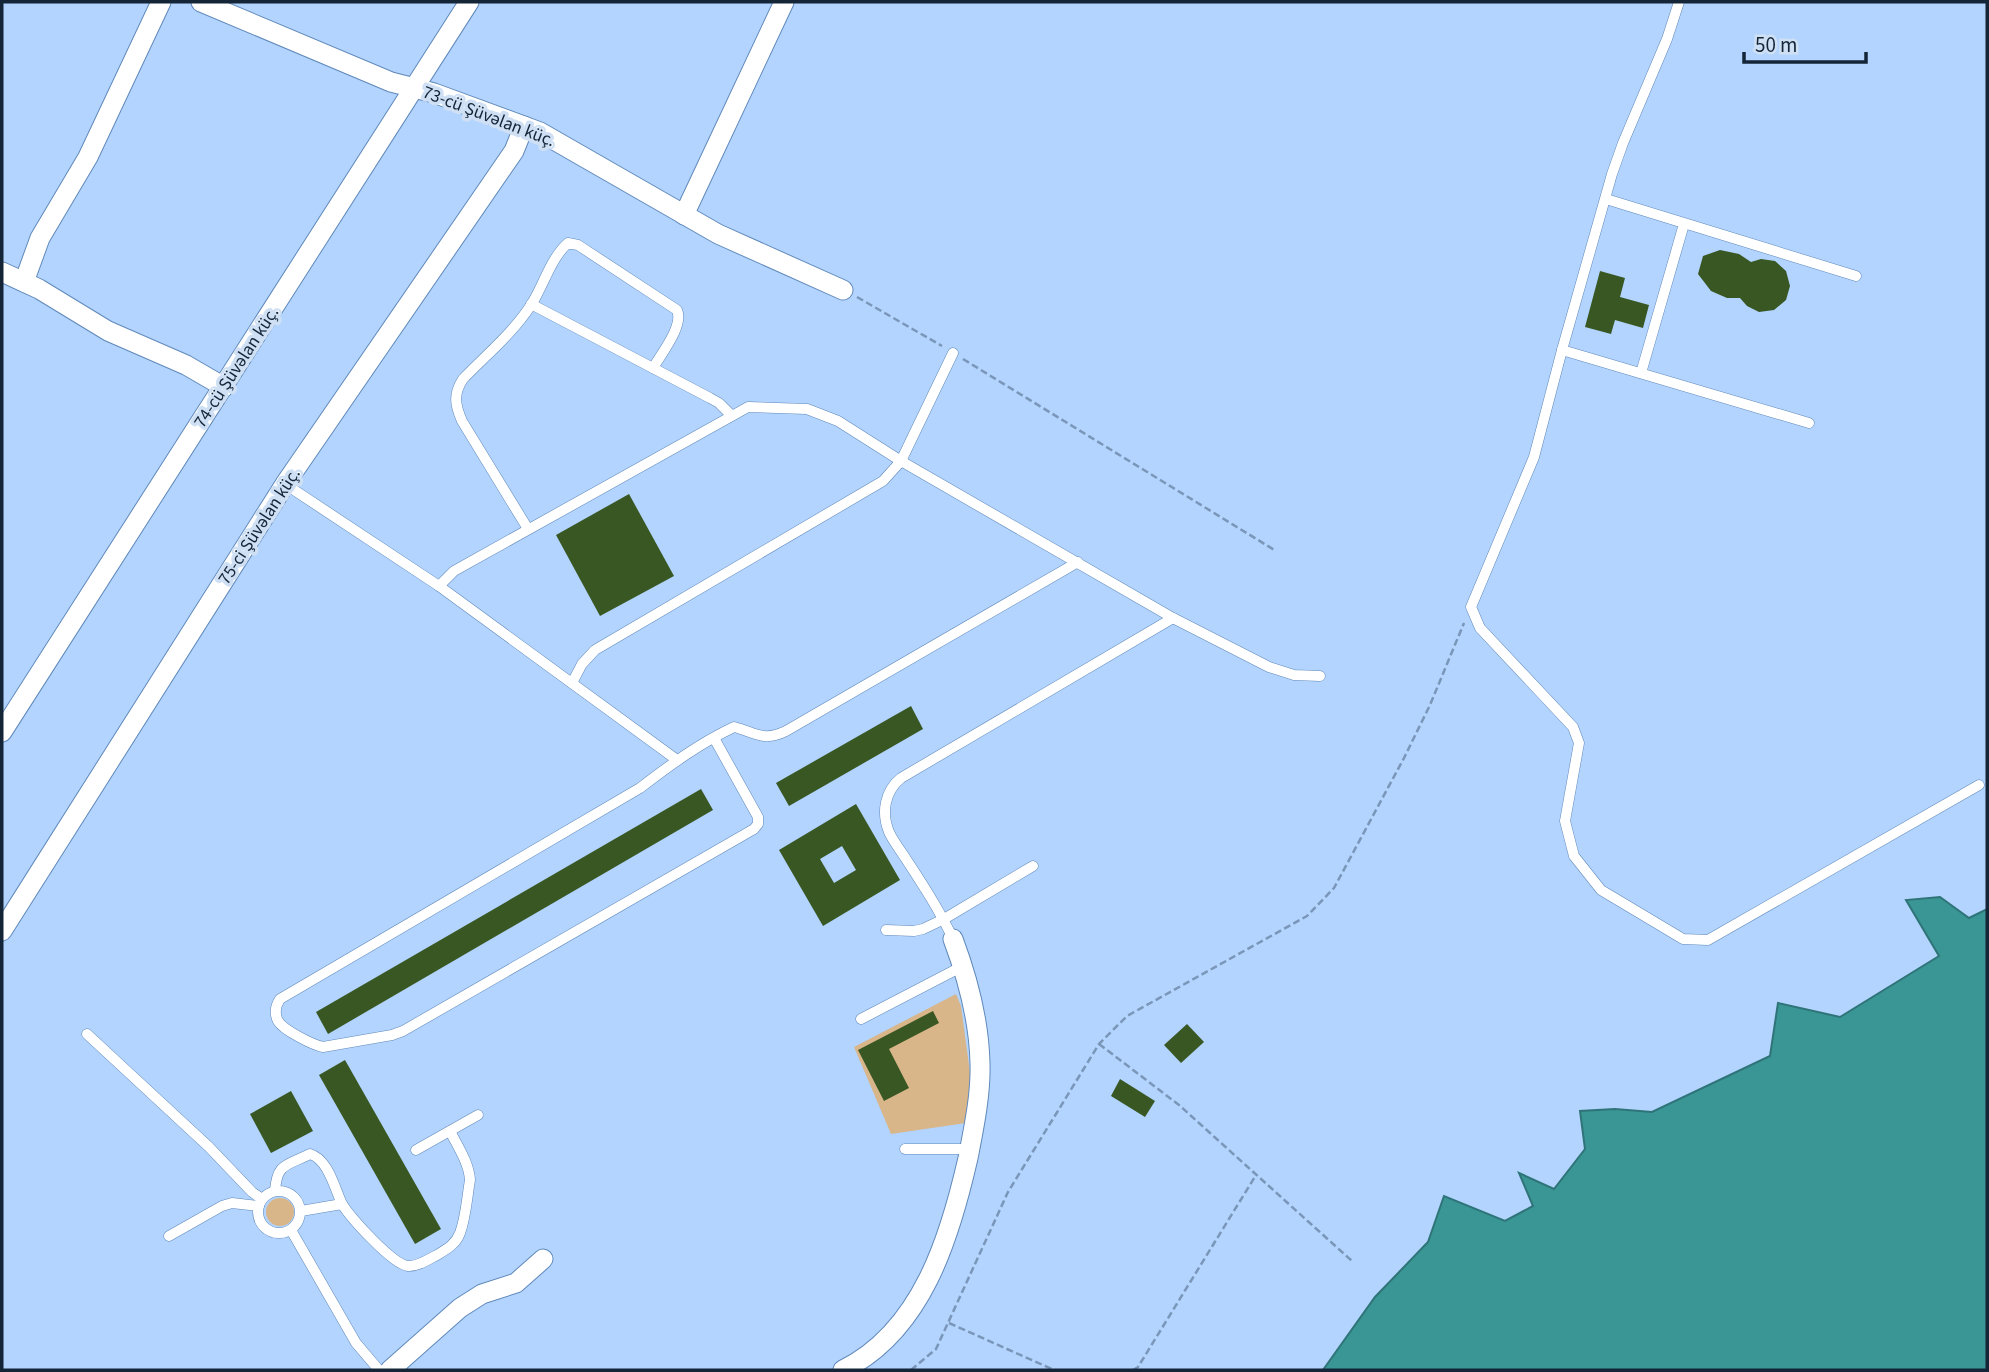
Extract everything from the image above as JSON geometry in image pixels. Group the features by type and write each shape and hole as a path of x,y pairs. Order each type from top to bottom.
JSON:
{"street":[{"path":"24,282 40,238 88,157 161,2"},
{"name":"73-cü Şüvəlan küç.","path":"201,2 391,82 452,99 524,126 557,141 718,233 843,289"},
{"name":"74-cü Şüvəlan küç.","path":"2,732 470,2"},
{"path":"684,215 784,2"},
{"name":"75-ci Şüvəlan küç.","path":"2,931 285,484 513,150 524,126"},
{"path":"2,272 108,331 186,365 224,387"},
{"path":"2,893 20,902"},
{"path":"843,1370 862,1359 907,1315 935,1267 950,1227 970,1149 980,1066 979,1041 963,966 953,939"},
{"path":"390,1370 460,1308 482,1294 516,1283 543,1259"}],"lane":[{"path":"1679,2 1667,38 1623,143 1562,350 1534,457 1471,607 1480,628 1573,727 1579,743 1565,821 1574,856 1601,890 1683,939 1708,940 1979,785"},
{"path":"1606,199 1856,276"},
{"path":"1642,373 1684,224"},
{"path":"528,529 462,421 455,397 463,379 516,326 559,251 568,243 578,245 677,310 680,316 678,326 653,368"},
{"path":"531,304 710,398 731,415"},
{"path":"1562,350 1810,423"},
{"path":"572,684 582,664 595,650 883,481 901,461 953,353"},
{"path":"439,586 454,571 731,415 748,407 807,409 838,421 901,461 1174,618 1269,667 1294,675 1320,676"},
{"path":"285,484 439,586 677,760"},
{"path":"714,738 758,817 758,824 754,829 403,1031 323,1048 278,1021 275,1011 280,999 640,788 677,760 714,738 734,727 757,736 774,737 1078,562"},
{"path":"953,939 944,919 889,832 885,815 892,786 901,778 1174,618"},
{"path":"886,930 914,931 944,919 1033,866"},
{"path":"861,1019 963,966"},
{"path":"87,1034 209,1147 261,1203"},
{"path":"416,1150 478,1115"},
{"path":"275,1191 276,1174 282,1168 310,1154 317,1156 323,1162 347,1212 387,1254 400,1264 412,1266 449,1248 460,1233 470,1180 469,1171 450,1131"},
{"path":"905,1149 970,1149"},
{"path":"275,1191 295,1197 301,1211 291,1230 277,1233 264,1227 260,1220 261,1203 268,1194 275,1191"},
{"path":"169,1236 222,1206 232,1203 261,1203"},
{"path":"301,1211 342,1204"},
{"path":"291,1230 356,1343 379,1370"}],"path":[{"path":"843,289 953,353 1276,551"},
{"path":"911,1370 936,1349 1008,1192 1099,1044 1127,1016 1307,916 1334,888 1430,705 1471,607"},
{"path":"1099,1044 1179,1105 1352,1261"},
{"path":"1133,1370 1138,1367 1256,1174"},
{"path":"949,1323 1054,1370"}],"shaded area":[{"path":"1940,897 1969,918 1987,909 1987,1370 1323,1370 1375,1297 1428,1242 1444,1196 1505,1221 1533,1206 1519,1173 1554,1189 1585,1149 1580,1111 1615,1109 1652,1112 1770,1056 1778,1003 1840,1017 1939,956 1906,900"},
{"path":"956,994 961,1006 972,1087 966,1123 891,1134 854,1047"},
{"path":"280,1198 290,1202 294,1212 290,1222 280,1226 270,1222 266,1212 270,1202"}],"building":[{"path":"1720,250 1739,254 1751,262 1761,259 1775,261 1786,271 1790,286 1786,300 1774,310 1759,312 1747,306 1740,298 1727,298 1711,291 1698,274 1703,256"},
{"path":"1600,271 1625,278 1620,297 1649,305 1643,328 1615,320 1611,334 1585,327"},
{"path":"629,494 674,576 600,616 556,535"},
{"path":"911,706 923,729 789,806 776,783"},
{"path":"701,789 713,810 328,1034 316,1012"},
{"path":"856,804 900,880 823,926 779,850","holes":["842,846 856,870 834,883 820,859"]},
{"path":"933,1011 939,1023 889,1049 909,1088 884,1101 858,1050"},
{"path":"1187,1024 1204,1042 1181,1063 1164,1045"},
{"path":"345,1060 441,1229 415,1244 319,1075"},
{"path":"1120,1079 1155,1101 1145,1117 1111,1096"},
{"path":"291,1091 313,1131 271,1153 250,1114"}]}
